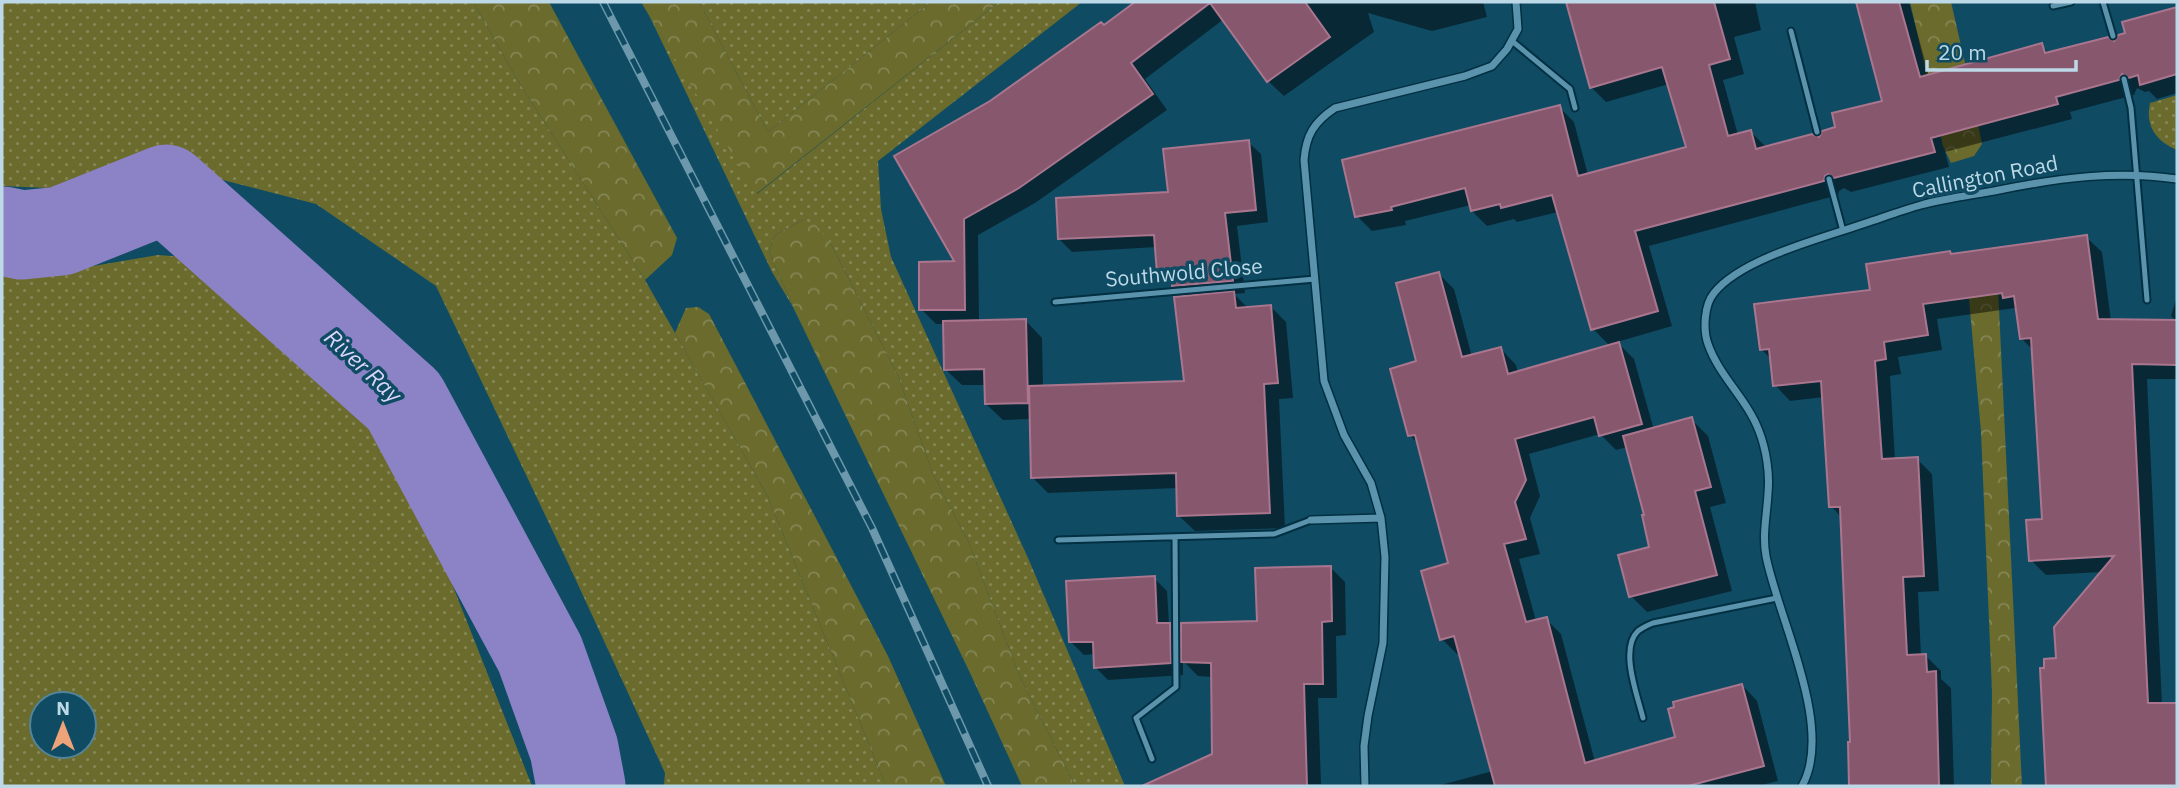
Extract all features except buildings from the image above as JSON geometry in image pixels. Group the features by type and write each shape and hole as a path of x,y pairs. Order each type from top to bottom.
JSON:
{"street":[{"path":"1364,786 1367,716 1383,643 1385,557 1381,518 1371,483 1344,435 1324,381 1304,160 1309,133 1318,119 1335,108 1465,76 1492,66 1518,29 1516,2"},
{"name":"Callington Road","path":"1802,786 1811,758 1811,727 1806,695 1766,553 1765,524 1769,490 1766,452 1759,429 1707,342 1707,307 1712,295 1729,279 1748,267 1921,205 2097,174 2136,174 2177,179"},
{"path":"1311,520 1381,518"}],"lane":[{"path":"2053,6 2071,2"},
{"path":"2103,2 2113,36"},
{"path":"1791,31 1817,132"},
{"path":"1512,41 1570,89 1575,108"},
{"path":"2124,79 2130,108 2147,300"},
{"path":"1829,179 1843,231"},
{"name":"Southwold Close","path":"1055,302 1315,279"},
{"path":"1058,540 1274,534 1311,520"},
{"path":"1152,759 1136,718 1176,687 1175,537"},
{"path":"1643,718 1631,670 1630,648 1636,632 1653,623 1777,598"}],"green space":[{"path":"2,2 473,2 517,79 645,280 767,495 886,786 664,786 665,773 436,286 316,204 164,165 48,188 2,186"},
{"path":"473,2 549,2 677,238 672,255 645,280 517,79"},
{"path":"641,2 699,2 768,132 931,2 999,2 756,194"},
{"path":"699,2 931,2 768,132"},
{"path":"999,2 1082,2 878,161 881,209 891,257 1028,558 1125,786 1075,786 1020,677 968,541 933,474 898,376 830,242 803,220 775,235 769,252 793,307 772,272 648,13 757,194"},
{"path":"1910,2 1951,2 1982,144 1974,156 1951,163 1943,146"},
{"path":"2177,95 2177,150 2163,142 2154,132 2149,111 2150,103"},
{"path":"803,220 815,224 830,242 898,376 933,474 968,541 1020,677 1075,786 1022,786 769,252 775,235"},
{"path":"158,255 199,258 321,356 407,470 532,786 2,786 2,270 40,275"},
{"path":"1974,288 1998,288 2022,786 1991,786 1992,692 1981,432 1969,299"},
{"path":"698,307 709,314 888,656 946,786 886,786 767,495 675,333 686,308"}],"waterway":[{"name":"River Ray","path":"2,231 22,235 61,231 166,189 404,401 540,654 574,749 581,786"}],"railway":[{"path":"603,2 872,528 988,786"}]}
